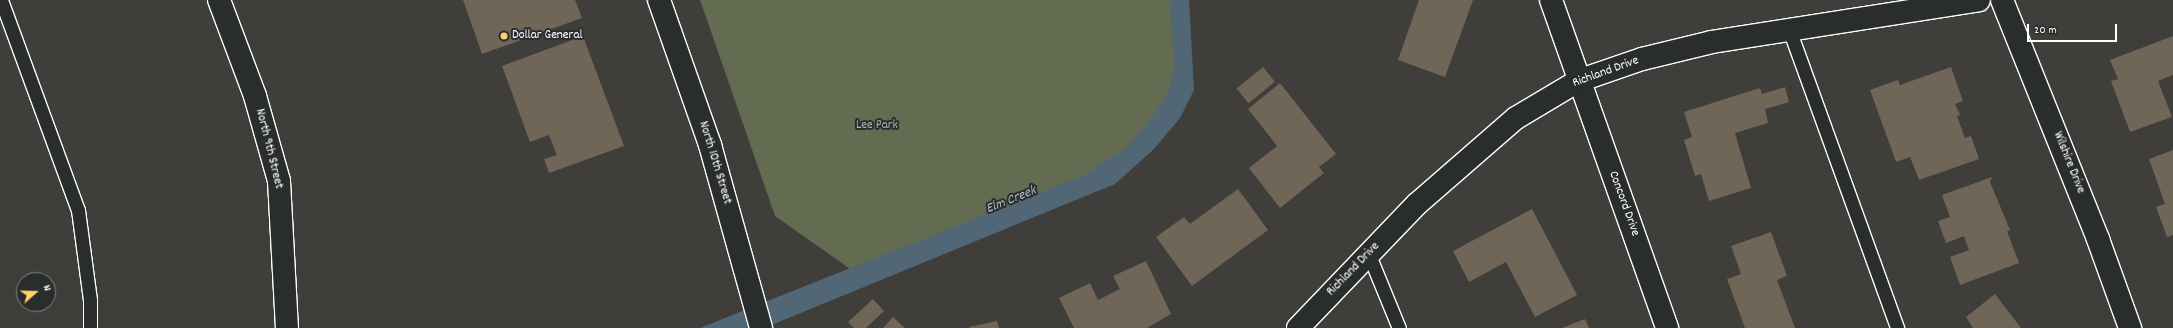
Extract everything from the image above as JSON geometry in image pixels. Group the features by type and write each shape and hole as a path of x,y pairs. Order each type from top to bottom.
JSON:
{"street":[{"name":"North 9th Street","path":"219,0 255,96 279,181 287,328"},
{"name":"North 10th Street","path":"660,0 710,145 762,328"},
{"name":"Concord Drive","path":"1551,0 1578,81 1667,328"},
{"name":"Richland Drive","path":"1298,328 1417,204 1516,118 1578,81 1642,59 1790,29 1979,0"},
{"name":"Wilshire Drive","path":"2002,0 2098,239 2130,328"}],"lane":[{"path":"1,0 78,210 90,300 90,328"},
{"path":"1790,29 1897,328"},
{"path":"1369,255 1400,328"}],"green space":[{"name":"Lee Park","path":"700,0 1174,0 1178,72 1171,102 1128,151 1103,169 853,271 775,216"}],"water":[{"path":"1169,0 1189,0 1194,90 1180,118 1154,149 1115,184 764,328 700,328 1086,174 1126,148 1150,120 1168,92 1175,66"}],"building":[{"name":"Dollar General","path":"463,0 575,0 582,18 482,54"},
{"path":"1419,0 1473,0 1445,77 1398,60"},
{"path":"583,36 624,146 549,173 544,159 557,155 549,135 530,142 502,66"},
{"path":"2173,36 2173,75 2158,81 2172,117 2130,132 2111,81 2118,79 2110,60"},
{"path":"1263,67 1275,82 1249,103 1237,88"},
{"path":"1951,67 1963,101 1955,104 1960,115 1957,116 1965,138 1971,136 1979,159 1919,180 1910,157 1896,162 1870,90 1898,80 1900,85"},
{"path":"1280,83 1336,154 1319,167 1324,173 1280,208 1249,168 1277,146 1248,109"},
{"path":"1785,87 1789,102 1765,109 1768,123 1735,133 1751,188 1709,201 1701,174 1695,176 1684,140 1692,137 1684,112 1760,88 1762,94"},
{"path":"2173,150 2173,235 2167,237 2156,207 2165,204 2149,159"},
{"path":"1992,177 1990,182 2010,230 2007,231 2019,263 1960,285 1950,257 1969,250 1964,236 1946,243 1938,221 1950,217 1942,195"},
{"path":"1238,189 1268,230 1192,286 1156,237 1184,217 1190,224"},
{"path":"1532,209 1577,295 1535,317 1506,262 1469,282 1453,251"},
{"path":"1771,232 1787,276 1777,280 1795,328 1745,328 1727,279 1741,274 1731,246"},
{"path":"1146,261 1171,314 1147,328 1074,328 1059,298 1090,283 1098,300 1120,289 1113,276"},
{"path":"1995,294 2021,328 1973,328 1966,317"},
{"path":"873,299 884,311 866,328 854,328 848,322"},
{"path":"893,317 905,328 883,328"},
{"path":"1585,319 1589,328 1562,328"},
{"path":"997,321 999,328 969,327"}],"place":[{"name":"Dollar General","path":"504,36"}],"water label":[{"name":"Elm Creek","path":"1011,200"}]}
